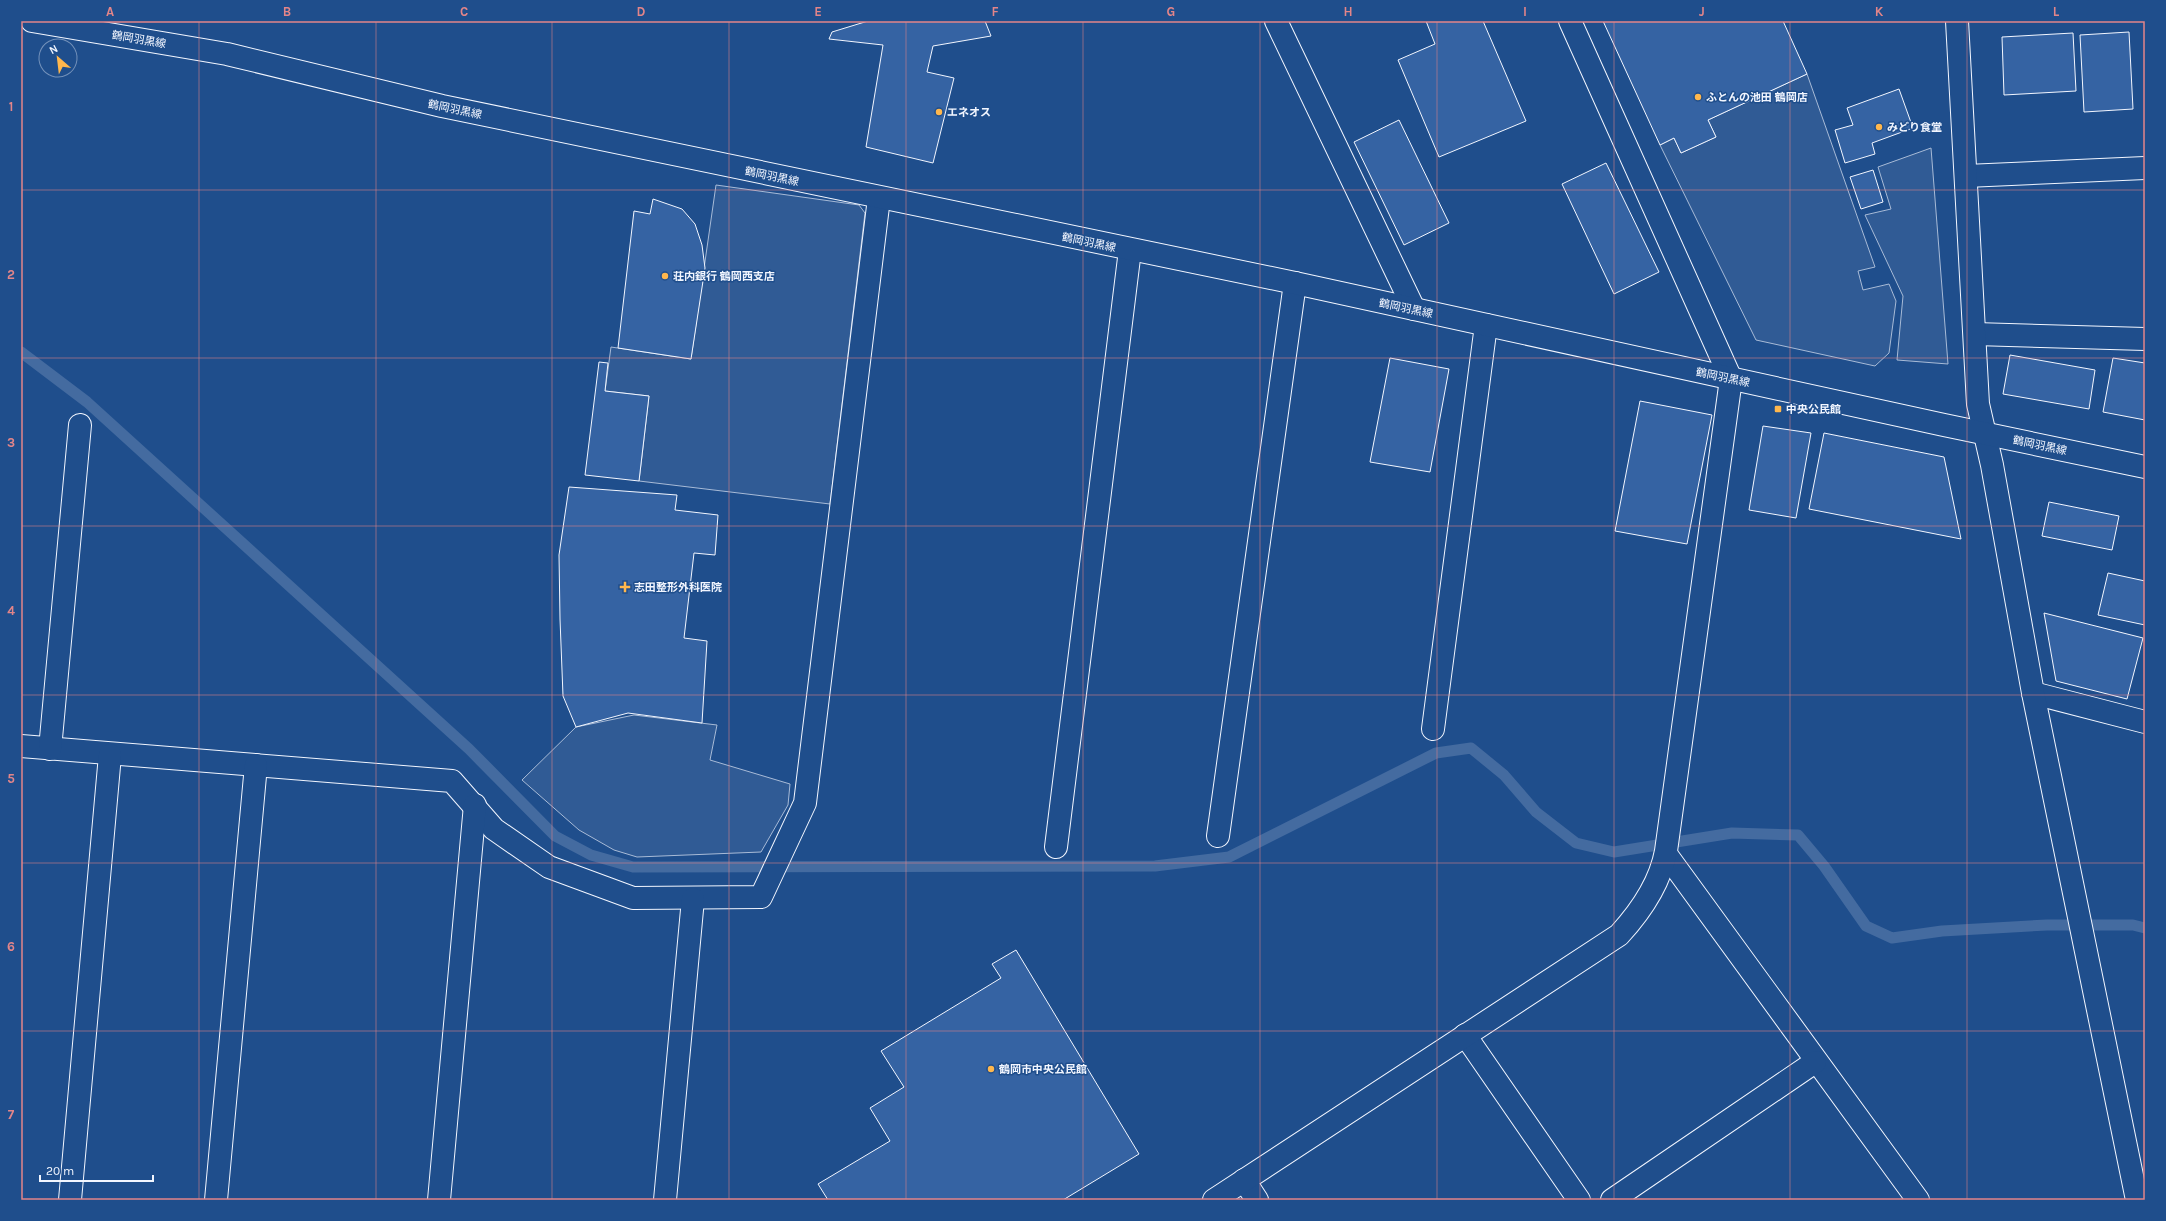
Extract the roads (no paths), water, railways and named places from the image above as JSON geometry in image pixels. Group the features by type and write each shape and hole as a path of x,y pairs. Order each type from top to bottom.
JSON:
{"street":[{"name":"鶴岡羽黒線","path":"32,21 227,54 442,106 1130,250 1295,283 1985,434 2145,467"},
{"path":"1276,21 1414,310"},
{"path":"1214,1200 1619,936 1639,913 1657,881 1666,853 1731,379 1570,21"},
{"path":"1957,21 1978,404 1985,434 2033,692 2137,1200"},
{"path":"1966,176 2145,168"},
{"path":"21,746 110,755 452,781 475,805 494,829 549,867 633,898 693,899 761,897 805,804 880,198"},
{"path":"1056,847 1130,250"},
{"path":"1218,836 1295,283"},
{"path":"1433,729 1486,325"},
{"path":"1975,334 2145,339"},
{"path":"50,749 80,425"},
{"path":"2033,692 2145,722"},
{"path":"70,1200 110,755"},
{"path":"216,1200 256,765"},
{"path":"439,1200 475,805"},
{"path":"1666,853 1815,1062 1918,1200"},
{"path":"665,1200 693,899"},
{"path":"1465,1035 1579,1200"},
{"path":"1612,1200 1815,1062"},
{"path":"1244,1180 1258,1200"}],"waterway":[{"path":"21,352 87,402 469,749 555,836 591,855 633,867 1155,866 1229,857 1436,753 1471,748 1504,775 1536,812 1576,843 1614,852 1732,833 1798,835 1824,866 1866,926 1892,938 1942,931 2047,925 2133,925 2145,928"}],"place":[{"name":"ふとんの池田 鶴岡店","path":"1698,97"},
{"name":"エネオス","path":"939,112"},
{"name":"みどり食堂","path":"1879,127"},
{"name":"荘内銀行 鶴岡西支店","path":"665,276"},
{"name":"中央公民館","path":"1778,409"},
{"name":"志田整形外科医院","path":"625,587"},
{"name":"鶴岡市中央公民館","path":"991,1069"}]}
